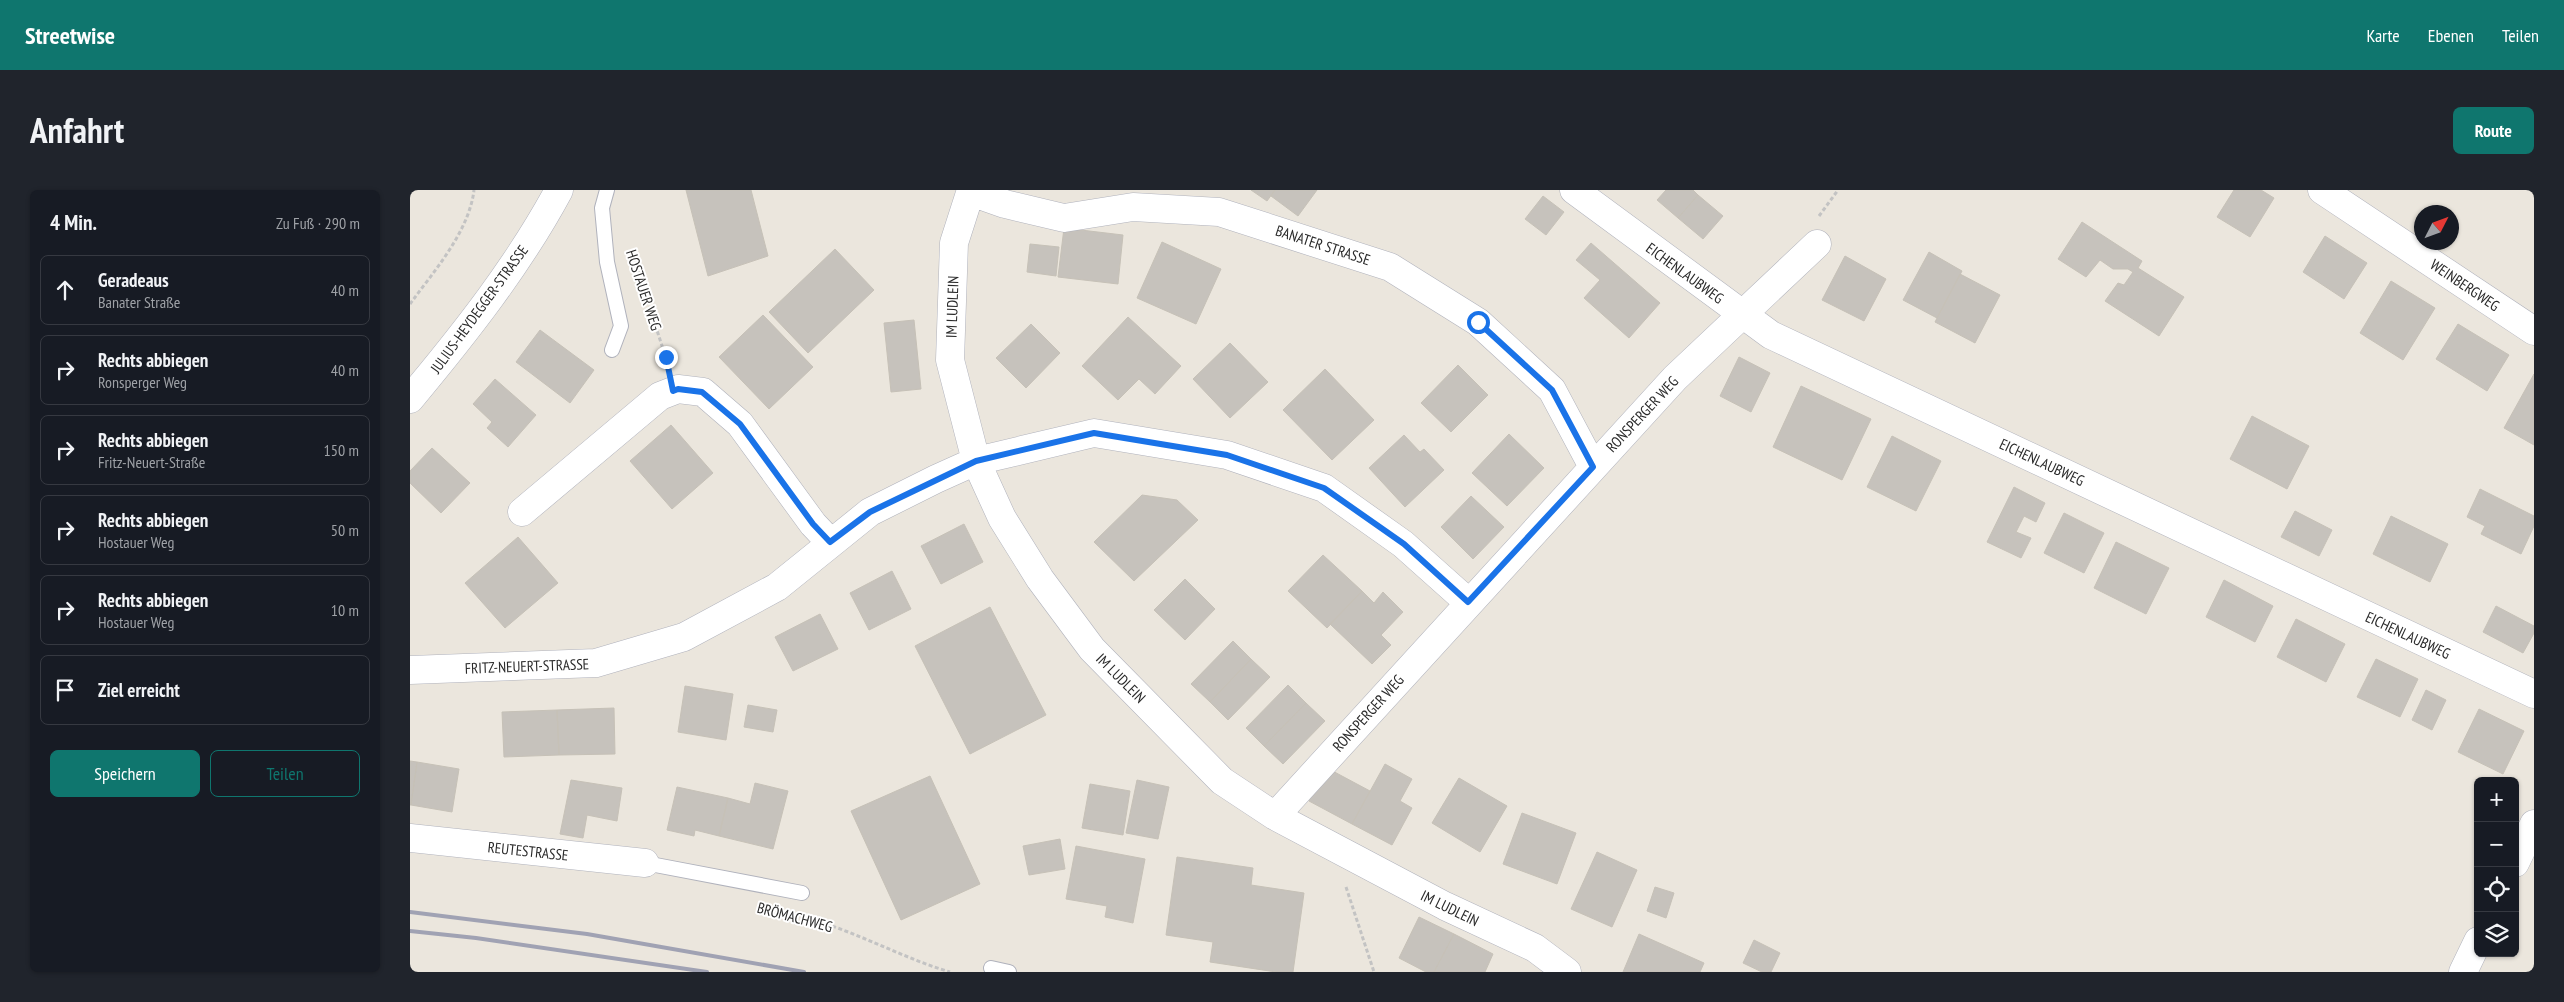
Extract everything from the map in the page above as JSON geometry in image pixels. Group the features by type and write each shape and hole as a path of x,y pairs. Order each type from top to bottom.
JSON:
{"street":[{"name":"JULIUS-HEYDEGGER-STRASSE","path":"410,399 457,342 508,274 559,190"},
{"name":"EICHENLAUBWEG","path":"1574,190 1771,335 2534,694"},
{"name":"WEINBERGWEG","path":"2322,190 2534,331"},
{"name":"IM LUDLEIN","path":"971,191 954,243 950,360 976,461 1002,518 1021,549 1040,579 1092,649 1222,781 1275,816 1333,847 1445,906 1535,948 1567,972"},
{"name":"BANATER STRASSE","path":"971,191 1005,204 1064,218 1133,207 1220,212 1390,267 1478,322 1552,390 1593,467"},
{"name":"RONSPERGER WEG","path":"1275,816 1468,602 1675,378 1744,316 1817,244"},
{"path":"522,512 660,396 678,389 702,392 740,424 813,524 830,542"},
{"name":"FRITZ-NEUERT-STRASSE","path":"410,670 596,664 684,637 777,587 830,542 870,512 976,461 1094,433 1227,455 1324,488 1404,544 1468,602"},
{"path":"2519,855 2534,824"},
{"name":"REUTESTRASSE","path":"410,838 645,863"},
{"path":"2463,972 2474,949"}],"lane":[{"name":"HOSTAUER WEG","path":"607,190 602,208 607,262 621,326 612,350"},
{"path":"645,863 802,893"},
{"path":"991,968 1010,972"}],"path":[{"path":"410,304 456,238 468,213 474,190"},
{"name":"HOSTAUER WEG","path":"629,246 666,357 673,391"},
{"path":"1333,847 1374,972"},
{"name":"BRÖMACHWEG","path":"791,915 857,936 921,963 950,972"}],"building":[{"path":"686,190 751,190 768,256 708,276"},
{"path":"1251,190 1275,190 1267,201"},
{"path":"1275,190 1317,190 1298,216 1271,196"},
{"path":"1666,190 1693,190 1698,195 1678,218 1657,200"},
{"path":"2234,190 2261,190 2274,198 2250,237 2217,217"},
{"path":"1698,195 1723,216 1703,239 1678,218"},
{"path":"1543,196 1564,212 1546,235 1525,219"},
{"path":"2082,222 2142,261 2138,268 2184,297 2159,336 2105,301 2118,283 2124,285 2133,272 2128,269 2113,269 2100,260 2086,277 2058,259"},
{"path":"1064,228 1123,235 1118,284 1058,277"},
{"path":"2325,236 2367,263 2344,299 2303,272"},
{"path":"1162,242 1221,269 1196,324 1137,298"},
{"path":"1591,243 1660,303 1629,338 1584,298 1600,280 1576,260"},
{"path":"1030,244 1059,247 1056,276 1027,272"},
{"path":"835,249 874,290 808,353 769,312"},
{"path":"1929,252 1962,271 1937,318 1903,300"},
{"path":"1845,256 1886,279 1864,321 1822,300"},
{"path":"1960,274 2000,295 1975,343 1935,322"},
{"path":"2391,281 2435,308 2403,360 2360,333"},
{"path":"763,315 813,367 769,409 719,357"},
{"path":"1128,317 1181,366 1155,394 1139,379 1118,400 1082,366"},
{"path":"914,320 921,389 891,392 884,323"},
{"path":"1031,324 1060,353 1026,388 996,358"},
{"path":"2458,324 2509,355 2487,391 2436,359"},
{"path":"540,330 594,370 570,403 516,362"},
{"path":"1230,343 1268,382 1230,418 1193,379"},
{"path":"1739,357 1770,373 1751,412 1720,396"},
{"path":"1458,365 1488,395 1451,432 1421,403"},
{"path":"1325,369 1374,420 1332,460 1283,410"},
{"path":"2534,374 2534,445 2504,428"},
{"path":"495,379 536,415 508,447 487,428 492,422 473,404"},
{"path":"1801,386 1871,419 1842,480 1773,447"},
{"path":"2252,416 2309,446 2287,489 2230,459"},
{"path":"671,425 713,473 672,509 630,461"},
{"path":"1509,434 1544,468 1507,506 1472,473"},
{"path":"1404,435 1420,452 1424,449 1444,470 1405,507 1369,468"},
{"path":"1892,436 1941,461 1916,511 1867,487"},
{"path":"432,448 470,483 441,513 410,483 410,471"},
{"path":"2014,487 2045,503 2036,522 2024,516 2016,532 2031,538 2021,558 1987,542"},
{"path":"2480,489 2534,516 2534,526 2521,554 2481,534 2485,526 2467,517"},
{"path":"1142,495 1177,500 1198,520 1134,581 1094,542"},
{"path":"1471,496 1504,527 1473,559 1441,527"},
{"path":"2295,511 2332,530 2319,556 2281,537"},
{"path":"2064,513 2104,533 2084,573 2044,553"},
{"path":"2391,516 2448,544 2430,582 2373,554"},
{"path":"964,524 983,562 941,584 921,546"},
{"path":"518,537 558,583 505,628 465,583"},
{"path":"2116,542 2169,568 2146,614 2094,588"},
{"path":"1323,555 1362,591 1327,628 1288,591"},
{"path":"892,571 911,609 869,630 850,593"},
{"path":"1185,579 1215,609 1185,640 1154,610"},
{"path":"2224,580 2273,606 2255,642 2206,617"},
{"path":"1362,591 1374,603 1383,592 1403,612 1381,635 1391,645 1372,664 1330,624"},
{"path":"2496,606 2534,626 2534,633 2523,653 2483,632"},
{"path":"990,607 1046,715 970,754 915,646"},
{"path":"820,614 838,649 793,671 775,637"},
{"path":"2296,619 2345,644 2326,682 2277,657"},
{"path":"1233,641 1251,659 1210,702 1191,684"},
{"path":"1251,659 1270,677 1228,720 1210,702"},
{"path":"2376,659 2418,679 2400,717 2357,697"},
{"path":"1288,685 1306,703 1264,746 1246,728"},
{"path":"685,686 733,694 726,740 678,732"},
{"path":"2426,690 2446,700 2432,730 2412,720"},
{"path":"1306,703 1325,721 1283,764 1264,746"},
{"path":"748,705 777,710 773,732 744,727"},
{"path":"614,708 615,754 559,755 557,710"},
{"path":"2479,709 2524,731 2503,774 2458,752"},
{"path":"557,710 559,755 504,757 502,712"},
{"path":"410,761 417,762 411,805 410,805"},
{"path":"417,762 459,769 452,812 411,805"},
{"path":"1385,764 1412,779 1400,801 1412,808 1392,845 1352,824"},
{"path":"1327,768 1370,791 1352,824 1309,801"},
{"path":"930,776 980,884 901,920 851,811"},
{"path":"1459,778 1507,806 1480,852 1432,823"},
{"path":"571,780 622,788 617,821 587,815 583,838 560,834"},
{"path":"1137,780 1169,787 1158,839 1126,833"},
{"path":"755,783 788,791 773,849 719,836 728,798 750,804"},
{"path":"1090,784 1130,791 1123,835 1082,828"},
{"path":"677,787 728,798 719,836 695,830 694,836 667,830"},
{"path":"1522,813 1576,833 1557,884 1503,864"},
{"path":"1060,839 1065,869 1029,875 1023,846"},
{"path":"1076,846 1145,859 1133,923 1105,917 1107,906 1066,899"},
{"path":"1597,852 1637,870 1612,927 1571,909"},
{"path":"1177,857 1253,868 1251,885 1304,893 1293,972 1276,972 1210,962 1213,942 1166,935"},
{"path":"1655,887 1674,893 1666,918 1647,911"},
{"path":"1419,917 1454,934 1434,972 1426,972 1399,958"},
{"path":"1454,934 1493,954 1485,972 1434,972"},
{"path":"1639,934 1704,963 1700,972 1623,972"},
{"path":"1754,940 1780,953 1771,972 1762,972 1743,963"}],"railway":[{"path":"410,912 587,934 804,972"},
{"path":"410,931 476,938 707,972"}],"route":[{"path":"666,357 673,391 678,389 702,392 740,424 813,524 830,542 870,512 976,461 1094,433 1227,455 1324,488 1404,544 1468,602 1593,467 1552,390 1478,322"}]}
